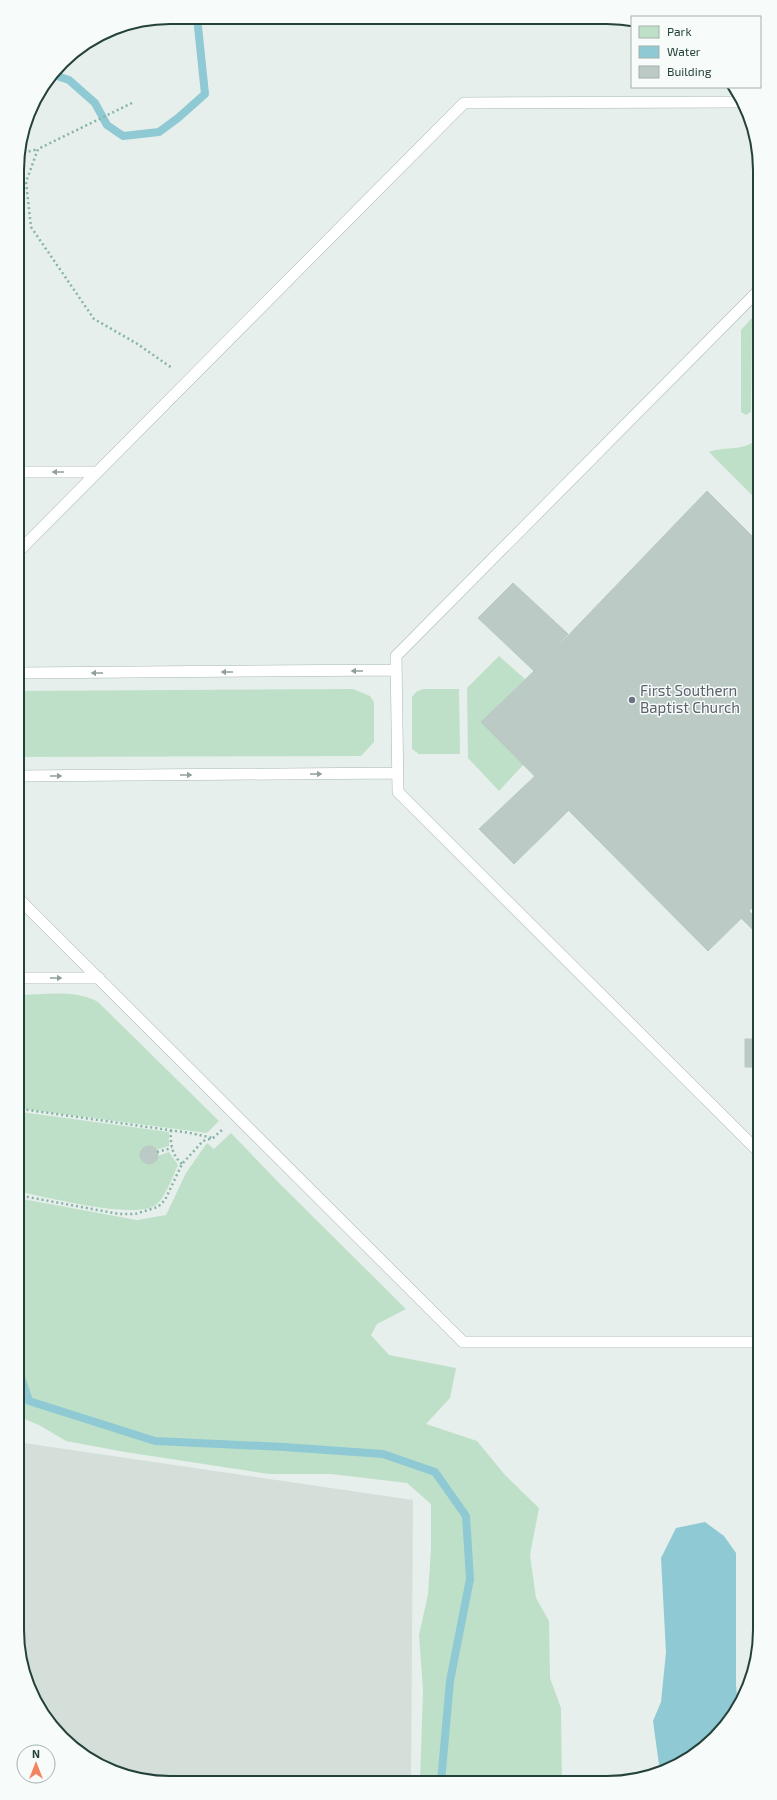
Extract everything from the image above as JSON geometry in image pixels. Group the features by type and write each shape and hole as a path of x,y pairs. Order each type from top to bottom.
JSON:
{"lane":[{"path":"24,546 464,104 736,102"},
{"path":"753,295 396,656 398,792 753,1146"},
{"path":"24,472 97,472"},
{"path":"24,673 396,670"},
{"path":"24,776 397,773"},
{"path":"24,904 463,1342 753,1342"},
{"path":"24,978 99,978"}],"path":[{"path":"25,152 38,149 132,103"},
{"path":"38,149 26,182 31,227 94,319 136,343 174,370"},
{"path":"24,1109 171,1130 213,1138 204,1141 182,1164 165,1200 158,1208 135,1214 119,1214 24,1196"},
{"path":"171,1130 172,1148 176,1157 182,1164"},
{"path":"157,1152 172,1148"}],"shaded area":[{"path":"24,1443 413,1500 411,1776 160,1776 141,1773 105,1761 81,1746 54,1719 39,1695 29,1668 24,1640"}],"green space":[{"path":"752,318 751,412 746,415 741,412 741,330"},
{"path":"753,443 753,496 709,452 746,446"},
{"path":"499,656 525,679 481,722 524,764 499,791 468,758 467,688"},
{"path":"353,689 370,696 374,702 374,742 361,756 24,757 24,691"},
{"path":"423,689 459,689 460,754 419,754 412,749 412,697 416,692"},
{"path":"69,994 79,995 98,1002 219,1121 207,1133 24,1109 24,995"},
{"path":"24,1112 169,1132 169,1146 156,1150 149,1146 143,1148 140,1154 142,1160 148,1164 155,1162 158,1156 169,1152 178,1165 163,1197 156,1205 145,1209 129,1210 110,1209 24,1193"},
{"path":"231,1133 279,1183 406,1309 377,1324 371,1335 389,1355 456,1368 450,1398 426,1424 477,1441 505,1475 539,1508 530,1555 536,1598 549,1621 550,1678 561,1708 562,1776 420,1776 423,1690 419,1635 428,1594 431,1549 431,1504 407,1483 331,1474 269,1474 125,1452 66,1441 39,1425 24,1419 24,1199 137,1220 166,1215 186,1173 207,1143 214,1149"}],"water":[{"path":"705,1522 724,1536 736,1553 737,1696 723,1719 703,1740 672,1761 659,1766 653,1721 661,1702 666,1652 661,1558 676,1528"}],"building":[{"name":"First Southern Baptist Church","path":"707,491 753,537 753,907 708,951 481,722 534,671"},
{"path":"513,583 568,634 534,671 478,618"},
{"path":"535,776 569,810 514,864 479,829"},
{"path":"749,911 753,915 753,930 741,918"},
{"path":"745,1039 753,1039 753,1067 745,1067"},
{"path":"149,1146 155,1149 158,1155 155,1161 149,1164 143,1161 140,1155 143,1149"}],"waterway":[{"path":"58,76 69,80 95,103 107,125 123,136 159,132 178,118 205,94 198,24"},
{"path":"24,1386 29,1401 155,1441 284,1447 383,1454 435,1472 466,1516 470,1579 450,1681 442,1776"}],"place":[{"name":"First Southern Baptist Church","path":"632,700"}]}
